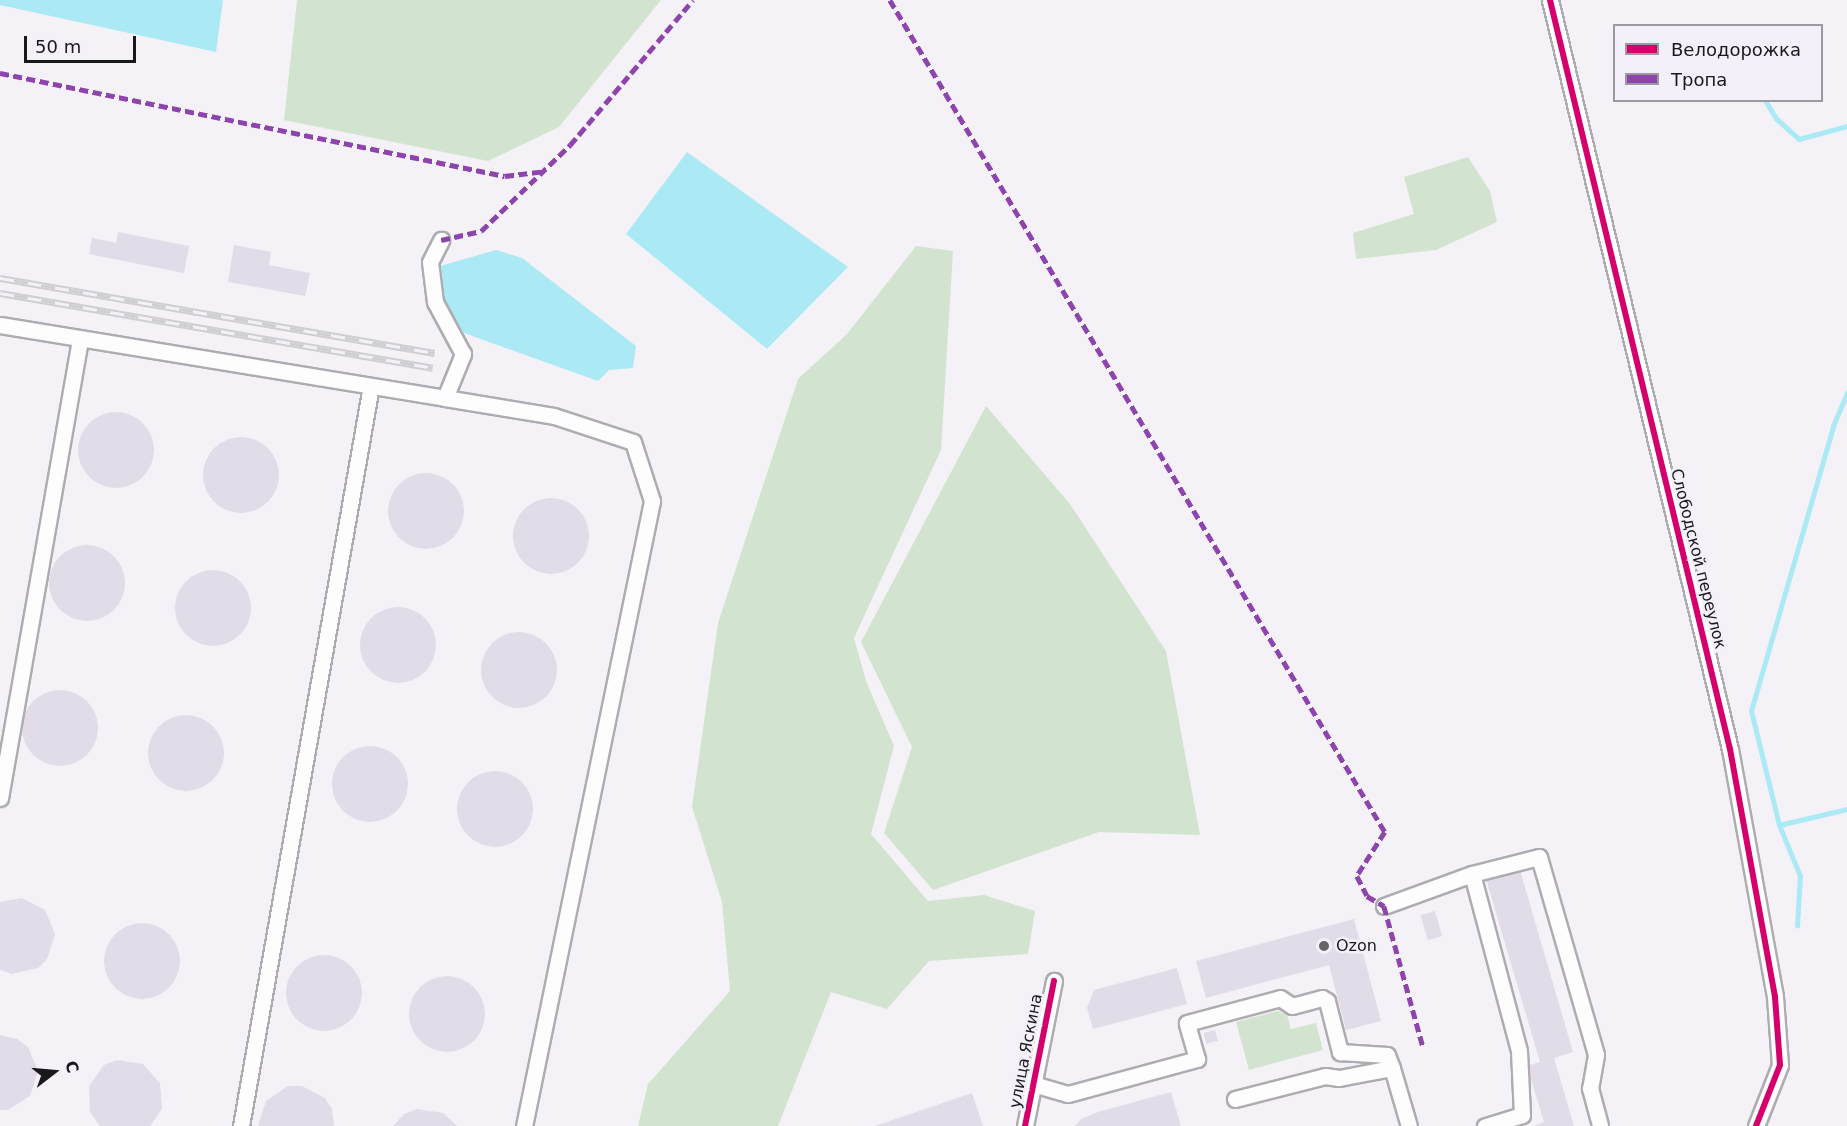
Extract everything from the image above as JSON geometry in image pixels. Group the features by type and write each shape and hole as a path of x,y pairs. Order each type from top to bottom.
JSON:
{"street":[{"name":"Слободской переулок","path":"1550,0 1730,749 1773,986 1780,1065 1756,1126"},
{"path":"441,240 430,262 435,302 463,354 445,398"},
{"path":"0,325 554,416 633,442 652,501 524,1126"},
{"path":"0,798 80,339"},
{"path":"241,1126 371,386"},
{"path":"1384,906 1472,874 1539,857 1596,1055 1590,1088 1600,1126"},
{"path":"1472,874 1519,1051 1522,1115 1485,1126"},
{"name":"улица Яскина","path":"1025,1126 1054,981"},
{"path":"1033,1084 1068,1094 1197,1059 1187,1023 1280,998 1292,1006 1322,998 1328,1001 1340,1052 1387,1055 1409,1126"},
{"path":"1235,1099 1325,1076 1340,1078 1392,1068"}],"green space":[{"path":"297,0 661,0 559,127 488,161 284,120"},
{"path":"1468,157 1490,191 1497,222 1436,250 1356,259 1353,233 1414,214 1404,177"},
{"path":"916,246 953,251 941,450 854,638 866,681 894,746 871,834 928,901 984,895 1035,911 1028,954 929,961 887,1009 831,992 778,1126 638,1126 648,1084 730,991 722,902 692,807 718,623 798,379 847,334"},
{"path":"986,406 1070,504 1166,651 1200,835 1099,832 933,890 884,833 912,747 861,642"},
{"path":"1278,1011 1287,1015 1291,1029 1316,1023 1323,1050 1249,1070 1236,1022"}],"water":[{"path":"0,0 223,0 216,52 0,5"},
{"path":"687,152 848,267 767,349 626,234"},
{"path":"496,250 522,258 636,346 633,368 609,370 598,381 464,333 441,299 440,266"}],"building":[{"path":"118,232 189,246 184,273 89,254 92,238 116,243"},
{"path":"234,245 271,252 269,265 310,273 305,296 228,282"},
{"path":"116,412 130,415 143,423 151,436 154,450 151,464 143,477 130,485 116,488 102,485 89,477 81,464 78,450 81,436 89,423 102,415"},
{"path":"241,437 256,440 268,448 276,460 279,475 276,490 268,502 256,510 241,513 226,510 214,502 206,490 203,475 206,460 214,448 226,440"},
{"path":"426,473 440,476 453,484 461,497 464,511 461,525 453,538 440,546 426,549 412,546 399,538 391,525 388,511 391,497 399,484 412,476"},
{"path":"551,498 566,501 578,509 586,521 589,536 586,551 578,563 566,571 551,574 536,571 524,563 516,551 513,536 516,521 524,509 536,501"},
{"path":"87,545 101,548 114,556 122,569 125,583 122,597 114,610 101,618 87,621 73,618 60,610 52,597 49,583 52,569 60,556 73,548"},
{"path":"213,570 228,573 240,581 248,593 251,608 248,623 240,635 228,643 213,646 198,643 186,635 178,623 175,608 178,593 186,581 198,573"},
{"path":"398,607 413,610 425,618 433,630 436,645 433,660 425,672 413,680 398,683 383,680 371,672 363,660 360,645 363,630 371,618 383,610"},
{"path":"519,632 533,635 546,643 554,656 557,670 554,684 546,697 533,705 519,708 505,705 492,697 484,684 481,670 484,656 492,643 505,635"},
{"path":"60,690 74,693 87,701 95,714 98,728 95,742 87,755 74,763 60,766 46,763 33,755 25,742 22,728 25,714 33,701 46,693"},
{"path":"186,715 201,718 213,726 221,738 224,753 221,768 213,780 201,788 186,791 171,788 159,780 151,768 148,753 151,738 159,726 171,718"},
{"path":"370,746 385,749 397,757 405,769 408,784 405,799 397,811 385,819 370,822 355,819 343,811 335,799 332,784 335,769 343,757 355,749"},
{"path":"495,771 510,774 522,782 530,794 533,809 530,824 522,836 510,844 495,847 480,844 468,836 460,824 457,809 460,794 468,782 480,774"},
{"path":"1520,870 1573,1052 1554,1058 1574,1126 1534,1126 1544,1122 1527,1066 1540,1062 1486,879"},
{"path":"22,898 45,910 55,934 47,959 38,968 12,974 0,970 0,902"},
{"path":"1435,911 1442,936 1428,940 1421,915"},
{"path":"1354,919 1381,1021 1346,1030 1329,965 1206,998 1196,961"},
{"path":"142,923 157,926 169,934 177,946 180,961 177,976 169,988 157,996 142,999 127,996 115,988 107,976 104,961 107,946 115,934 127,926"},
{"path":"324,955 339,958 351,966 359,978 362,993 359,1008 351,1020 339,1028 324,1031 309,1028 297,1020 289,1008 286,993 289,978 297,966 309,958"},
{"path":"1177,968 1187,1004 1093,1029 1087,1008 1094,990"},
{"path":"447,976 461,979 474,987 482,1000 485,1014 482,1028 474,1041 461,1049 447,1052 433,1049 420,1041 412,1028 409,1014 412,1000 420,987 433,979"},
{"path":"1215,1030 1218,1041 1206,1044 1203,1033"},
{"path":"0,1035 17,1039 28,1047 38,1071 30,1096 8,1110 0,1110"},
{"path":"117,1060 143,1064 160,1083 162,1109 150,1126 100,1126 90,1112 89,1086 104,1065"},
{"path":"288,1086 302,1086 325,1098 332,1109 334,1126 258,1126 266,1101"},
{"path":"1171,1092 1181,1126 1075,1126 1081,1119 1098,1112"},
{"path":"972,1093 983,1126 875,1126"},
{"path":"417,1109 443,1113 457,1126 393,1126 404,1114"}],"waterway":[{"path":"1766,102 1777,119 1799,139 1847,126"},
{"path":"1797,926 1800,876 1779,825 1751,711 1833,426 1847,393"},
{"path":"1779,825 1847,809"}],"railway":[{"path":"0,278 435,353"},
{"path":"0,293 433,368"}],"marked path":[{"path":"441,240 481,231 570,145 693,0"},
{"path":"890,0 1385,832 1357,876 1367,896 1384,906 1423,1047"},
{"path":"0,73 505,176 543,171"}],"cycle path":[{"path":"1550,0 1730,749 1775,997 1780,1065 1756,1126"},
{"path":"1025,1126 1054,981"}],"place":[{"name":"Ozon","path":"1324,946"}]}
